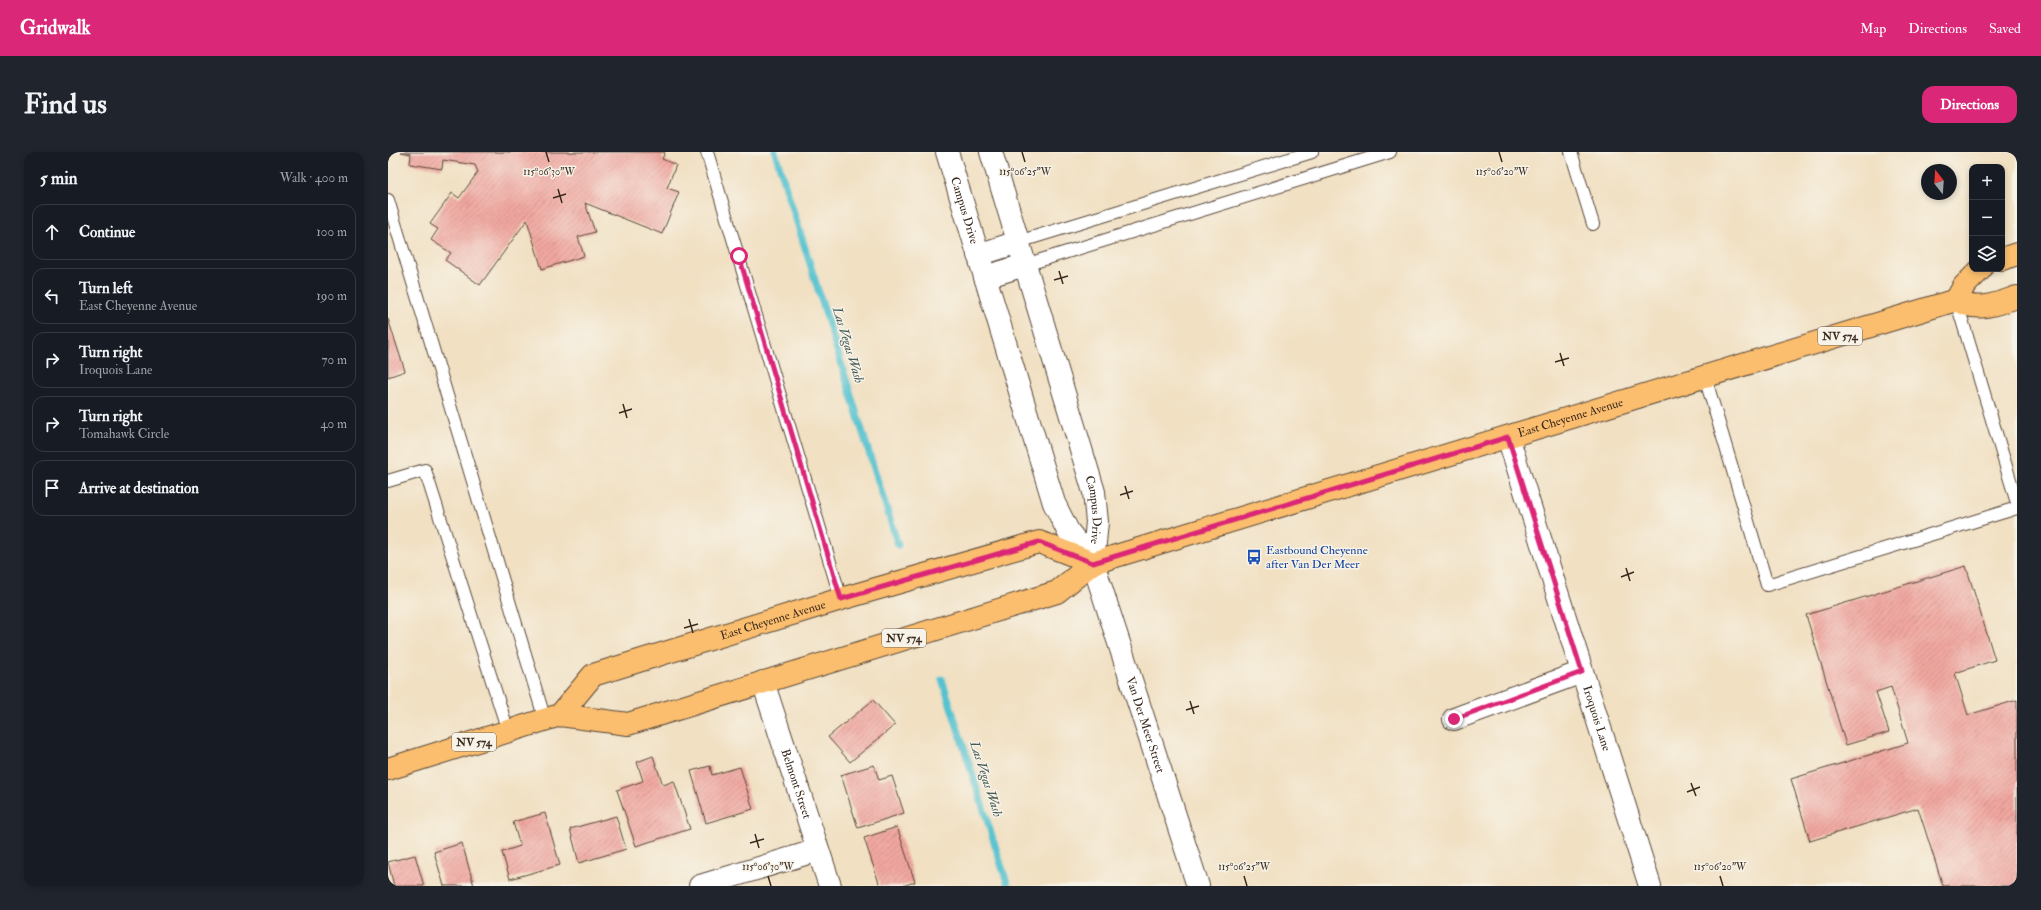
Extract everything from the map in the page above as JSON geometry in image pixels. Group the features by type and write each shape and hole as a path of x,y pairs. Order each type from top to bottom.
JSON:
{"main road":[{"path":"2005,258 2017,254"},
{"path":"1978,272 1964,286 1956,300 1964,306 1983,308 2017,298"},
{"name":"East Cheyenne Avenue","path":"388,769 552,717 628,724 1057,592 1093,563 1956,300"},
{"name":"East Cheyenne Avenue","path":"552,717 593,675 841,599 1039,542 1093,563"}],"street":[{"name":"Campus Drive","path":"947,152 1054,503 1068,531 1093,563"},
{"name":"Campus Drive","path":"991,152 1094,492 1097,522 1093,563"},
{"path":"978,255 1018,242"},
{"path":"985,277 1025,265"},
{"name":"Iroquois Lane","path":"1508,437 1650,886"},
{"name":"Van Der Meer Street","path":"1093,563 1198,886"},
{"path":"1454,719 1582,672"},
{"name":"Belmont Street","path":"762,682 830,886"},
{"path":"700,886 818,850"}],"lane":[{"path":"707,152 841,599"},
{"path":"1018,242 1312,152"},
{"path":"1025,265 1390,152"},
{"path":"1571,152 1593,224"},
{"path":"388,200 552,717"},
{"path":"1956,300 2017,504"},
{"path":"1705,377 1767,586 2017,508"},
{"path":"388,481 425,470 508,731"}],"building":[{"path":"401,152 665,152 662,159 676,165 667,188 679,192 662,234 585,203 595,232 578,237 584,256 542,269 527,220 480,285 445,260 451,253 431,240 438,229 430,224 452,193 459,198 478,172 475,165 443,160 442,169 410,164 411,154"},
{"path":"388,319 405,371 388,377"},
{"path":"1966,566 1995,660 1955,673 1968,715 2017,700 2017,886 1943,886 1918,808 1810,841 1791,779 1908,743 1891,687 1876,692 1889,732 1846,745 1806,615"},
{"path":"873,700 895,725 850,762 828,737"},
{"path":"653,756 663,785 674,781 690,829 636,846 617,790 643,781 637,762"},
{"path":"874,765 879,780 892,776 904,813 858,828 841,775"},
{"path":"710,766 712,775 740,767 753,809 706,823 691,771"},
{"path":"545,813 560,865 510,879 502,852 520,846 513,822"},
{"path":"616,816 626,849 579,863 570,829"},
{"path":"897,827 915,882 902,886 880,886 864,838"},
{"path":"462,843 474,886 444,886 434,852"},
{"path":"415,855 424,886 394,886 388,862"}],"waterway":[{"name":"Las Vegas Wash","path":"775,152 898,545"},
{"name":"Las Vegas Wash","path":"942,679 1008,886"}],"place":[{"name":"Eastbound Cheyenne after Van Der Meer","path":"1254,557"}],"route":[{"path":"739,256 841,599 1039,542 1093,563 1508,437 1582,672 1454,719"}]}
